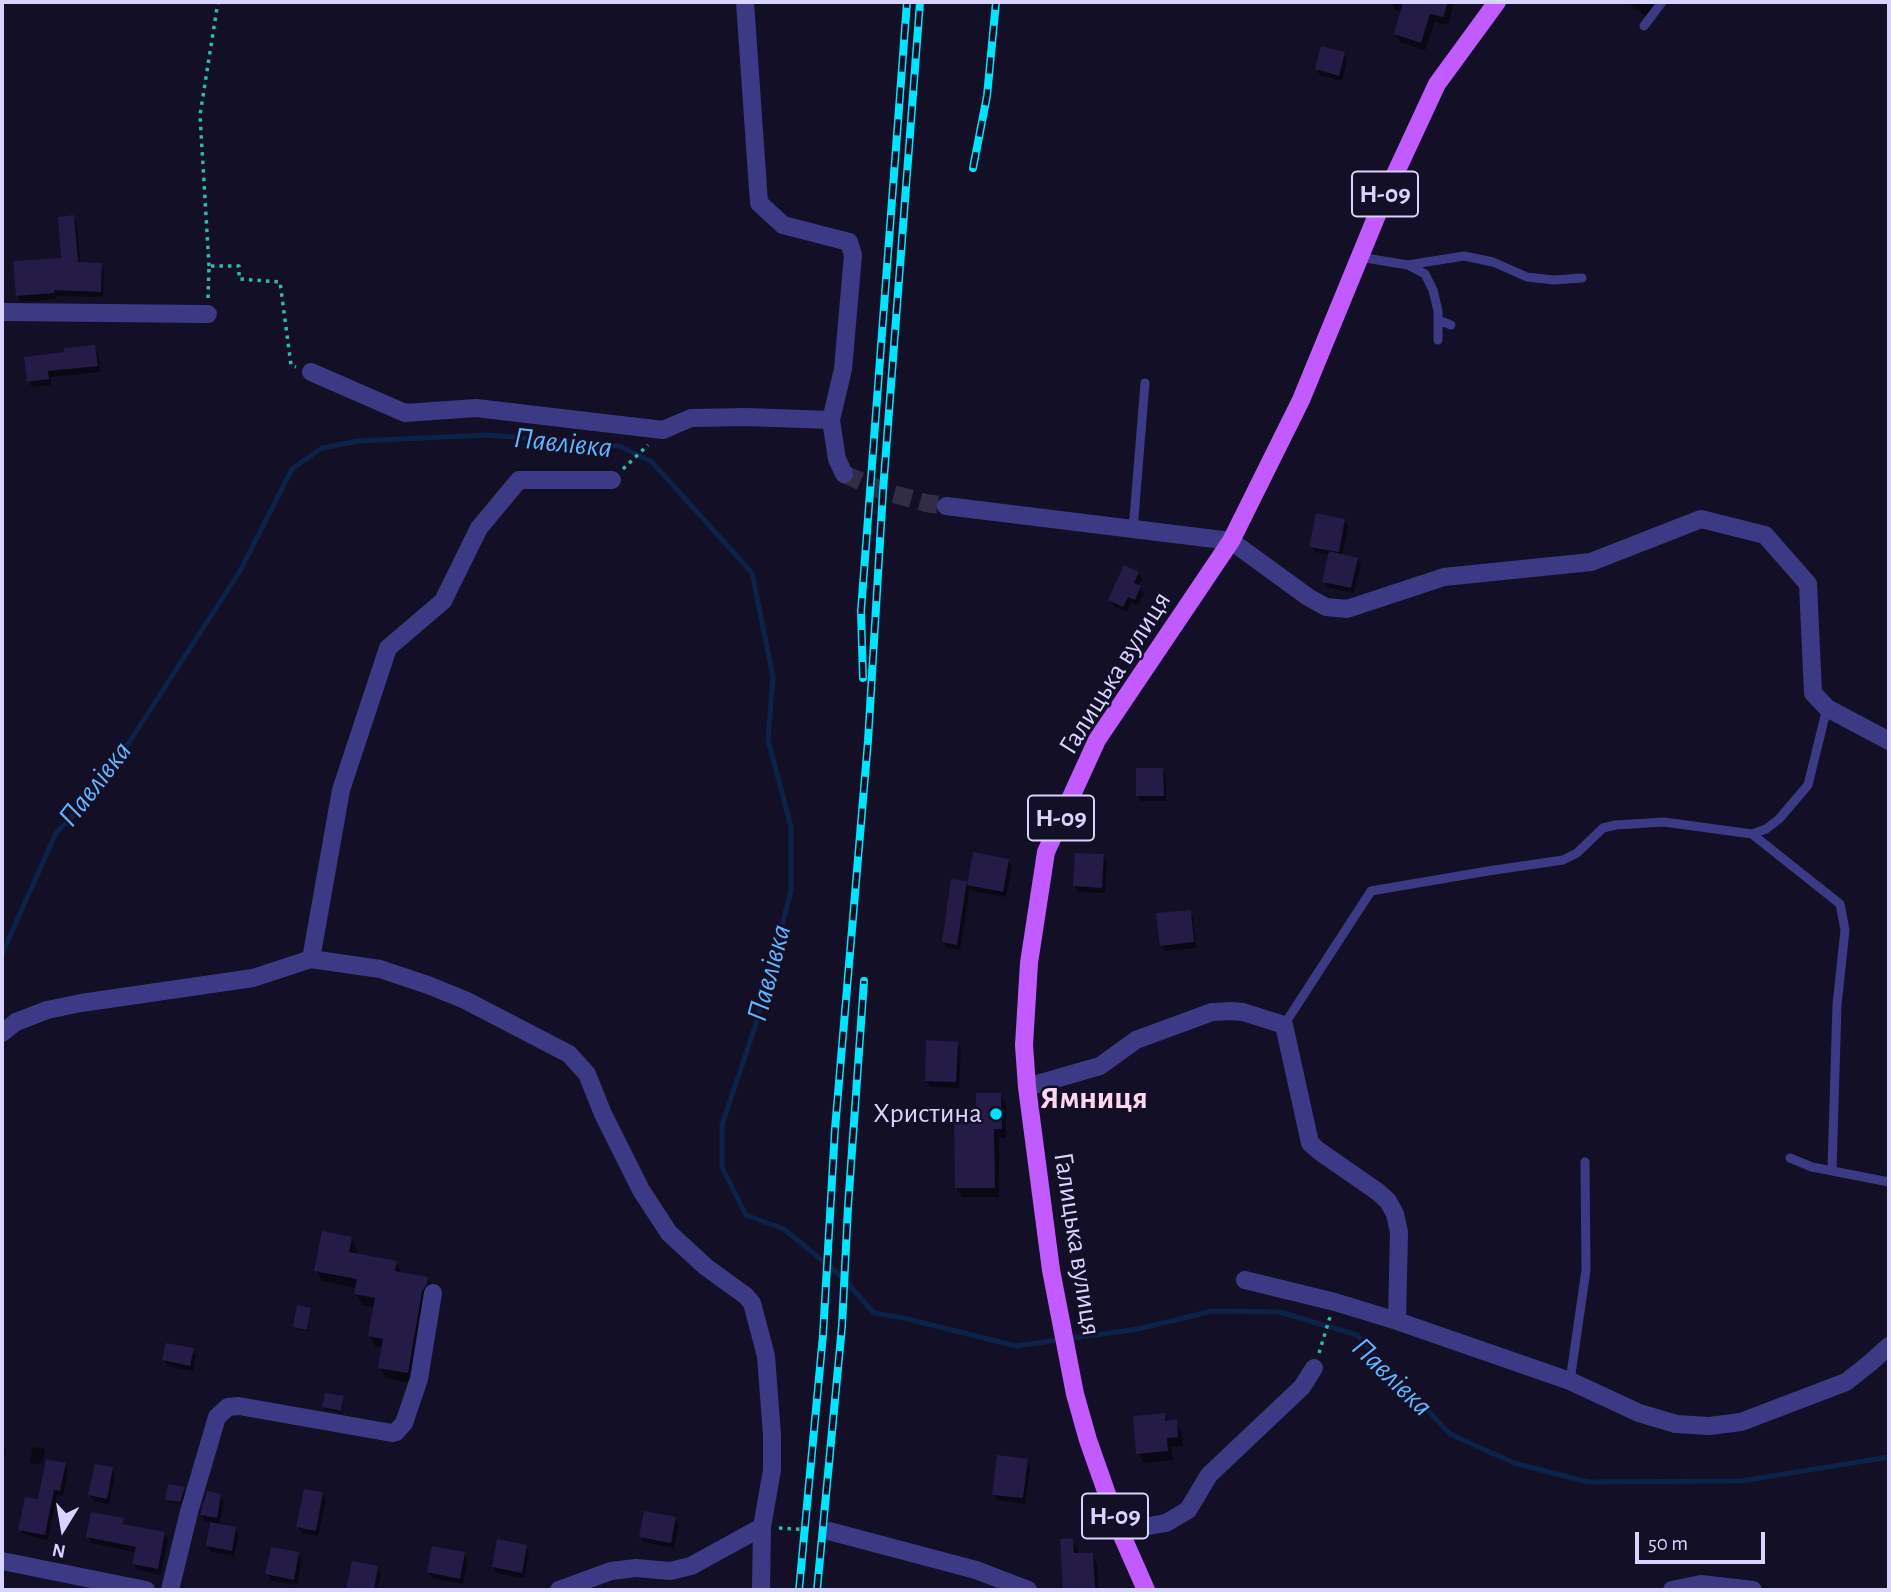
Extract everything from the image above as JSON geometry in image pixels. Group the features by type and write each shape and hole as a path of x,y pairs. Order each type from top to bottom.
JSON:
{"main road":[{"name":"Галицька вулиця","path":"1146,1590 1120,1531 1088,1440 1075,1394 1051,1269 1024,1045 1029,962 1046,852 1097,740 1231,541 1301,400 1384,198 1437,84 1497,2"}],"street":[{"path":"745,2 759,203 783,225 849,242 853,255 843,369 831,420 837,459 844,474"},
{"path":"2,312 208,314"},
{"path":"311,372 405,413 476,408 663,430 691,418 831,420"},
{"path":"311,959 341,790 387,648 443,601 479,528 519,480 616,476"},
{"path":"946,506 1231,541 1308,597 1326,607 1347,609 1444,577 1591,562 1701,519 1765,535 1808,584 1814,693 1827,708 1889,740"},
{"path":"2,1032 16,1022 47,1010 253,978 311,959 380,970 428,985 569,1054 587,1074 603,1114 641,1190 669,1233 706,1267 752,1303 766,1356 772,1435 772,1470 762,1527 761,1590"},
{"path":"1027,1087 1100,1066 1136,1040 1212,1012 1243,1012 1284,1025 1310,1143 1378,1192 1388,1201 1395,1214 1399,1232 1397,1321"},
{"path":"1245,1280 1335,1302 1397,1321 1570,1381 1639,1413 1676,1424 1709,1426 1741,1422 1846,1382 1889,1346"},
{"path":"170,1590 189,1512 217,1417 228,1407 239,1406 396,1432 404,1423 419,1379 433,1293"},
{"path":"1120,1531 1166,1523 1188,1510 1209,1475 1302,1387 1314,1368"},
{"path":"559,1590 611,1571 636,1568 670,1571 691,1566 762,1527"},
{"path":"829,1531 976,1570 1028,1590"},
{"path":"2,1561 146,1590"},
{"path":"1672,1590 1701,1584 1753,1590"}],"lane":[{"path":"1644,26 1662,2"},
{"path":"1359,257 1408,265 1464,256 1493,262 1527,277 1554,280 1582,278"},
{"path":"1408,265 1425,274 1433,290 1438,311 1438,340"},
{"path":"1438,320 1451,326"},
{"path":"1133,530 1145,383"},
{"path":"1284,1025 1371,891 1563,860 1577,853 1603,828 1616,825 1664,822 1752,834 1766,830 1808,785 1827,708"},
{"path":"1752,834 1840,904 1844,930 1838,1005 1832,1170"},
{"path":"1790,1158 1812,1167 1889,1182"},
{"path":"1570,1381 1586,1270 1585,1162"}],"path":[{"path":"208,314 209,266 201,115 218,2"},
{"path":"209,266 239,266 239,279 280,282 291,365 311,372"},
{"path":"616,476 656,436"},
{"path":"1314,1368 1335,1302"},
{"path":"762,1527 829,1531"}],"building":[{"path":"1403,2 1448,2 1443,17 1430,14 1421,43 1394,34"},
{"path":"1321,46 1345,52 1339,76 1315,69"},
{"path":"74,215 78,262 102,263 101,292 54,290 54,293 16,296 13,261 61,258 58,217"},
{"path":"95,345 98,366 48,371 49,379 27,382 24,357 64,352 64,348"},
{"path":"1316,513 1345,519 1339,552 1309,547"},
{"path":"1329,551 1358,558 1351,588 1322,582"},
{"path":"1124,565 1139,572 1134,583 1141,586 1135,600 1128,597 1123,607 1108,600"},
{"path":"1136,768 1163,768 1164,796 1136,796"},
{"path":"973,852 1009,859 1003,892 967,885"},
{"path":"1075,853 1104,854 1102,888 1073,886"},
{"path":"951,879 967,881 957,945 942,942"},
{"path":"1191,910 1194,942 1160,946 1156,913"},
{"path":"926,1040 958,1042 956,1082 925,1081"},
{"path":"976,1093 1001,1093 1002,1129 994,1129 995,1188 955,1188 954,1112 976,1112"},
{"path":"322,1231 352,1237 349,1252 397,1261 395,1271 428,1277 422,1291 408,1373 378,1368 383,1339 368,1336 375,1298 354,1294 357,1279 314,1271"},
{"path":"297,1305 311,1308 307,1330 293,1327"},
{"path":"166,1343 194,1348 190,1366 162,1360"},
{"path":"325,1393 344,1396 341,1411 322,1407"},
{"path":"1165,1413 1165,1421 1177,1419 1178,1437 1167,1438 1168,1451 1136,1454 1133,1416"},
{"path":"997,1455 1028,1459 1023,1498 992,1495"},
{"path":"46,1459 66,1463 60,1491 54,1490 45,1535 18,1530 25,1497 38,1499"},
{"path":"95,1464 113,1467 107,1499 88,1495"},
{"path":"168,1484 185,1487 180,1502 165,1500"},
{"path":"304,1489 323,1492 316,1531 296,1527"},
{"path":"207,1491 221,1494 217,1518 200,1515"},
{"path":"644,1511 676,1517 671,1543 639,1537"},
{"path":"91,1512 124,1518 123,1524 165,1532 158,1569 132,1564 136,1547 86,1537"},
{"path":"210,1522 236,1527 232,1551 206,1546"},
{"path":"1073,1538 1074,1553 1093,1553 1095,1588 1063,1589 1060,1539"},
{"path":"497,1539 527,1545 522,1573 492,1567"},
{"path":"432,1546 465,1552 460,1579 427,1572"},
{"path":"271,1547 299,1552 294,1580 265,1574"},
{"path":"352,1561 378,1566 374,1590 346,1590"}],"waterway":[{"name":"Павлівка","path":"2,954 56,833 99,789 240,571 292,469 322,448 358,441 487,435 619,446 652,462 752,573 773,677 768,740 791,827 791,891 755,1027 722,1125 722,1167 746,1215 784,1229 843,1278 874,1313 1016,1346 1138,1329 1212,1311 1280,1312 1357,1335 1450,1434 1514,1463 1588,1482 1741,1481 1889,1457"}],"tunnel":[{"path":"844,474 883,491 946,506"}],"railway":[{"path":"863,678 861,611 907,2"},
{"path":"799,1590 823,1335 835,1129 868,741 883,491 920,2"},
{"path":"973,168 987,96 996,2"},
{"path":"817,1590 842,1326 864,981"}],"place":[{"name":"Христина","path":"996,1114"}],"district":[{"name":"Ямниця","path":"1094,1098"}]}
